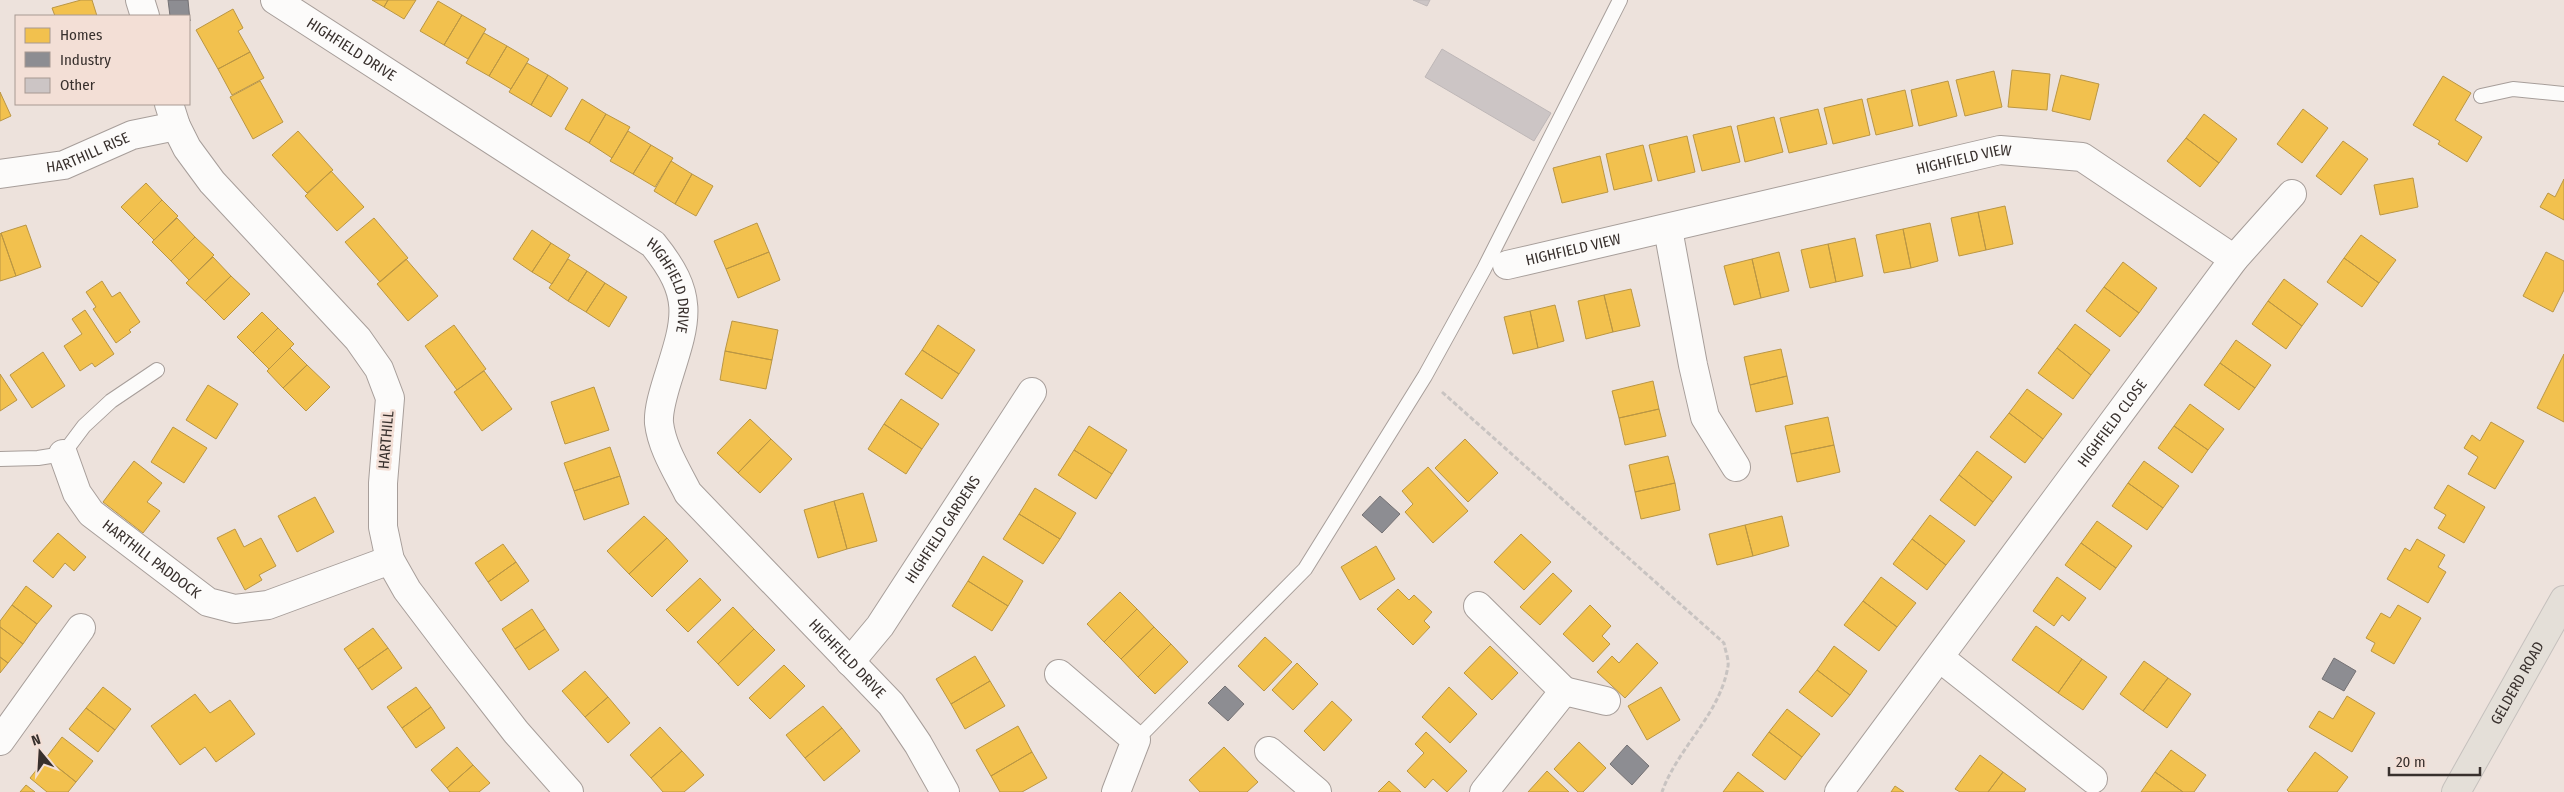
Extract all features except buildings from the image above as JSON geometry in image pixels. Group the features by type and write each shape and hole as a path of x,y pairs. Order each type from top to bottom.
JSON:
{"main road":[{"name":"GELDERD ROAD","path":"2456,792 2564,600"}],"street":[{"path":"140,0 144,15"},
{"name":"HIGHFIELD DRIVE","path":"275,0 653,244 666,261 681,287 685,314 679,343 664,388 659,422 669,456 688,493 891,704 918,744 945,792"},
{"name":"HARTHILL RISE","path":"0,174 64,165 172,115"},
{"name":"HARTHILL","path":"172,115 187,148 212,182 358,339 379,369 390,398 382,483 383,527 390,560 406,590 504,717 569,792"},
{"name":"HIGHFIELD VIEW","path":"1507,265 1668,229 2000,150 2082,157 2234,260"},
{"name":"HIGHFIELD CLOSE","path":"1839,792 2234,260 2292,194"},
{"path":"1668,229 1693,365 1705,417 1736,467"},
{"name":"HIGHFIELD GARDENS","path":"850,662 880,626 1032,392"},
{"name":"HARTHILL PADDOCK","path":"63,454 77,493 91,514 208,602 235,609 268,605 390,560"},
{"path":"1478,606 1564,691 1606,702"},
{"path":"0,741 81,628"},
{"path":"1940,658 2093,779"},
{"path":"1059,674 1136,740 1116,792"},
{"path":"1484,792 1564,691"},
{"path":"1270,751 1310,790"}],"lane":[{"path":"1136,740 1305,569 1425,376 1484,269 1620,0"},
{"path":"2481,96 2513,89 2564,94"},
{"path":"0,459 38,458 63,454 84,426 111,401 157,370"}],"path":[{"path":"1425,376 1724,643 1728,665 1714,708 1669,772 1662,792"}]}
